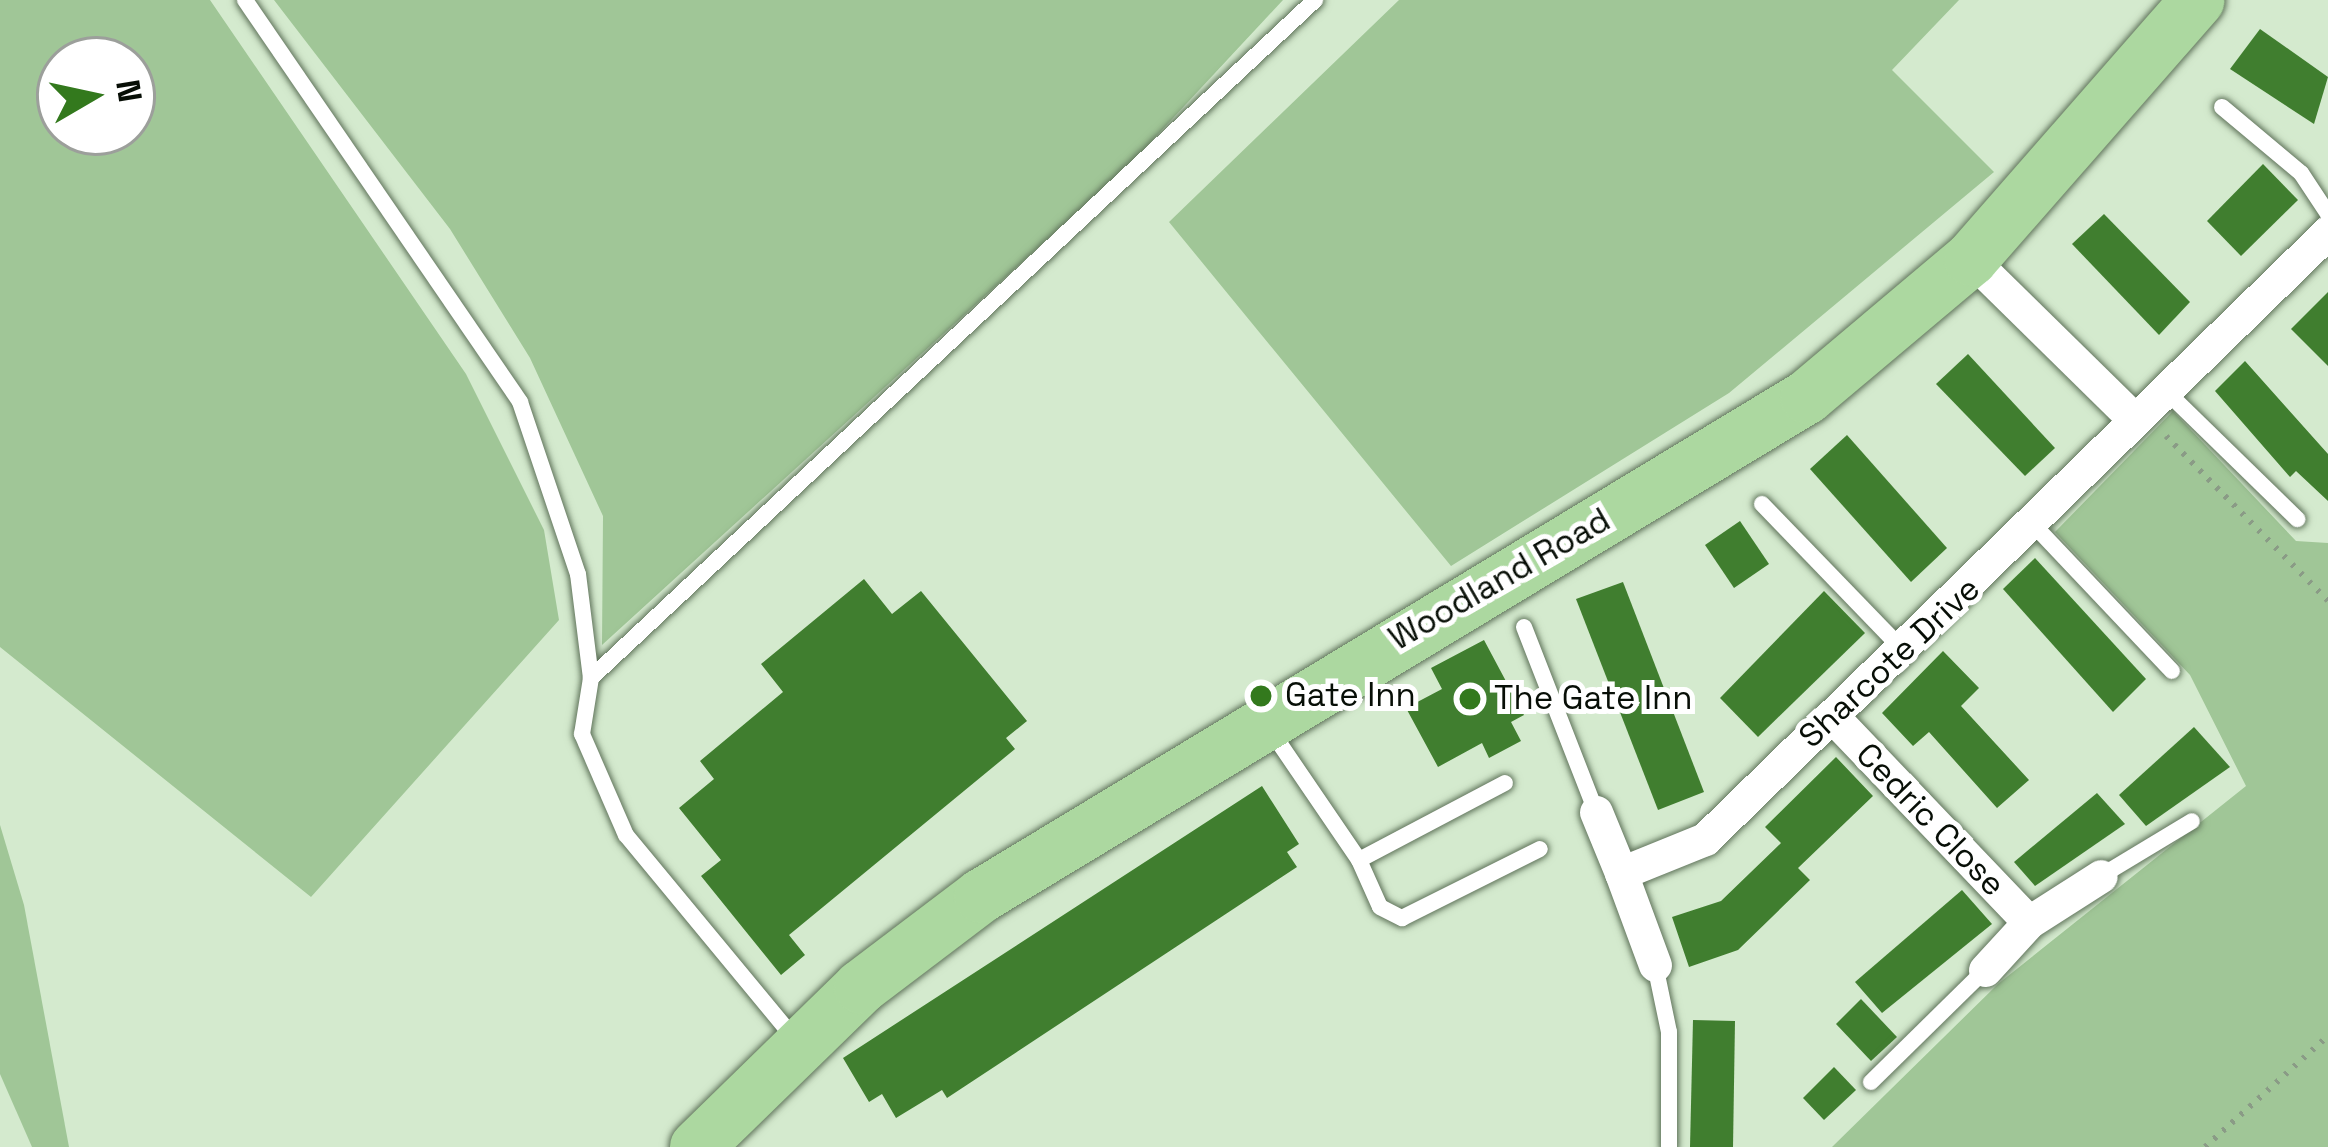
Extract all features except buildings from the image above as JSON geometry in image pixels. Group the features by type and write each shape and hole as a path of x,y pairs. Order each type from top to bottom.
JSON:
{"highway":[{"name":"Woodland Road","path":"697,1147 800,1045 981,896 1807,398 1971,259 2198,0"}],"street":[{"name":"Sharcote Drive","path":"1621,873 1705,839 2328,232"},
{"path":"1971,259 2151,402"},
{"name":"Cedric Close","path":"1832,716 2029,922"},
{"path":"1596,812 1655,965"},
{"name":"Cedric Close","path":"1985,970 2029,922 2101,876"}],"lane":[{"path":"245,0 520,402 578,574 591,678 582,734 626,835 800,1045"},
{"path":"591,678 1315,0"},
{"path":"2222,107 2301,173 2328,214"},
{"path":"2151,402 2297,519"},
{"path":"1762,504 1901,648"},
{"path":"2031,522 2172,671"},
{"path":"1524,626 1596,812"},
{"path":"1265,722 1359,860 1385,914 1402,918 1540,849"},
{"path":"1359,860 1505,783"},
{"path":"2101,876 2192,821"},
{"path":"1655,965 1670,1032 1669,1147"},
{"path":"1871,1082 1985,970"}],"path":[{"path":"2151,402 2165,409 2160,430 2328,601"},
{"path":"2205,1147 2328,1036"}],"green space":[{"path":"0,0 210,0 466,374 544,530 559,620 311,897 0,647"},
{"path":"274,0 1283,0 1133,161 602,645 603,516 530,358 450,229"},
{"path":"1399,0 1959,0 1892,70 1994,172 1729,393 1451,566 1169,222"},
{"path":"2173,411 2296,541 2328,543 2328,1147 1832,1147 1998,984 2246,786 2190,675 2055,532"},
{"path":"0,825 24,905 69,1147 32,1147 0,1074"}],"place":[{"name":"Gate Inn","path":"1261,696"},
{"name":"The Gate Inn","path":"1470,699"}]}
